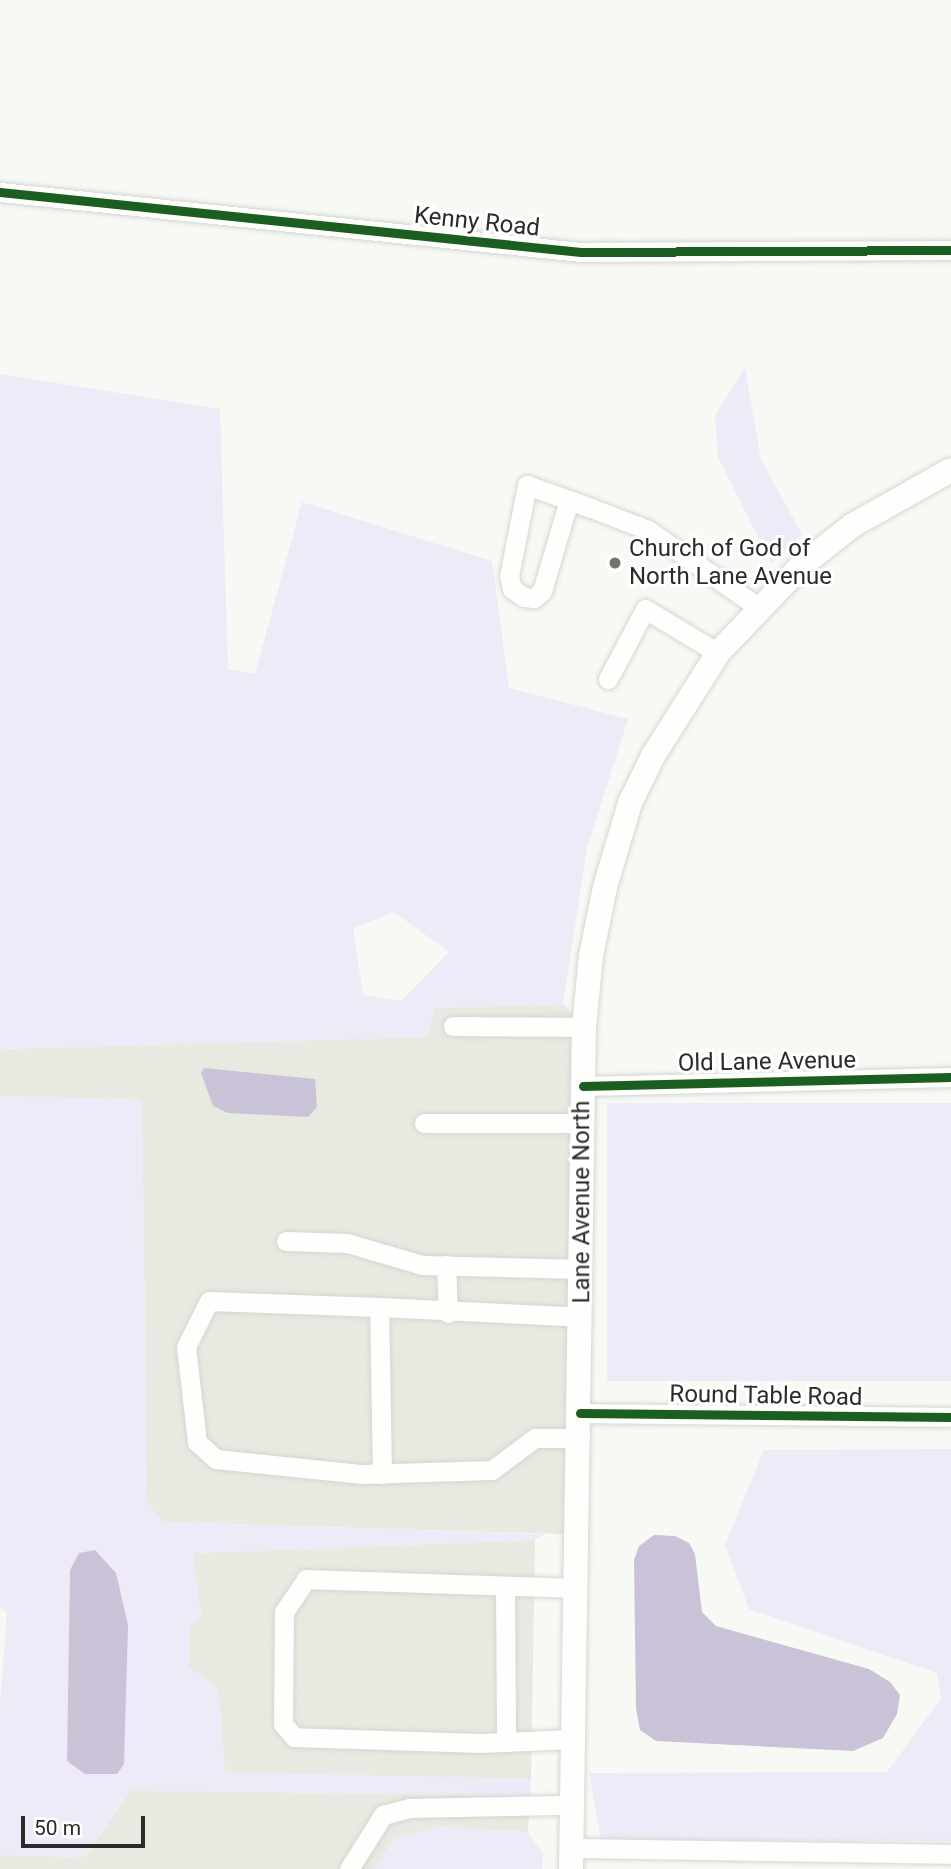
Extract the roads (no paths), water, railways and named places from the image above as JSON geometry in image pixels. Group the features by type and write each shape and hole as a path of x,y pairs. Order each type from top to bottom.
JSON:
{"main road":[{"name":"Lane Avenue North","path":"571,1858 582,1317 584,1027 591,956 605,887 630,803 672,721 718,653 758,607 853,525 951,470"}],"street":[{"name":"Kenny Road","path":"0,192 581,252 951,250"},
{"path":"569,500 542,591 534,598 524,597 512,589 509,576 527,485 569,500 648,530 758,607"},
{"path":"608,679 645,609 718,653"},
{"path":"453,1026 584,1027"},
{"name":"Old Lane Avenue","path":"583,1086 951,1077"},
{"path":"424,1123 583,1123"},
{"path":"286,1241 347,1242 422,1265 582,1269"},
{"path":"446,1265 448,1312"},
{"path":"580,1438 535,1438 492,1470 382,1474 216,1459 197,1442 186,1347 209,1301 582,1317"},
{"path":"379,1307 382,1474"},
{"name":"Round Table Road","path":"580,1413 951,1417"},
{"path":"572,1739 506,1742 294,1737 283,1724 284,1612 306,1579 576,1588"},
{"path":"505,1586 506,1742"},
{"path":"349,1869 383,1815 409,1808 572,1805"},
{"path":"571,1858 951,1854"}],"place":[{"name":"Church of God of North Lane Avenue","path":"615,563"}]}
